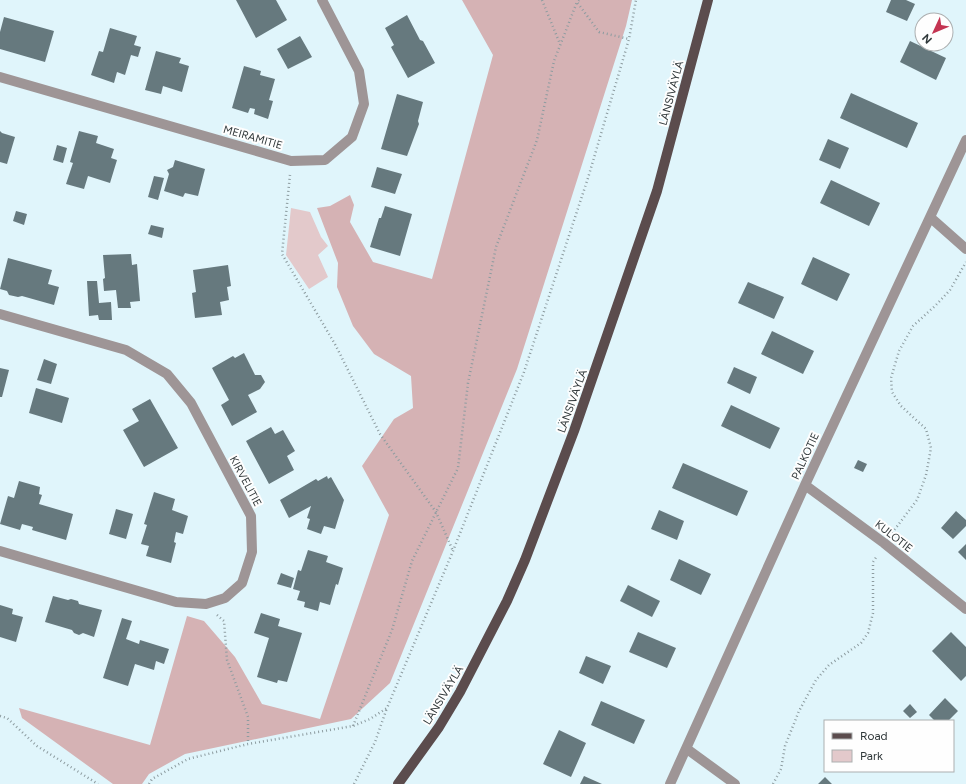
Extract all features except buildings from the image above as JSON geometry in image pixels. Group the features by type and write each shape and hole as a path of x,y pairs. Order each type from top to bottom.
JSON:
{"main road":[{"name":"LÄNSIVÄYLÄ","path":"398,784 439,727 460,692 507,601 525,560 574,432 657,191 708,0"}],"street":[{"name":"MEIRAMITIE","path":"0,78 291,161 325,160 352,137 364,104 359,71 322,0"},
{"name":"PALKOTIE","path":"670,784 805,485 931,218 966,140"},
{"path":"931,218 966,248"},
{"name":"KIRVELITIE","path":"0,314 126,350 168,374 191,403 251,516 252,552 242,583 225,598 206,604 176,602 0,551"},
{"name":"KULOTIE","path":"805,485 884,543 966,609"},
{"path":"687,749 735,784"}],"path":[{"path":"542,0 560,44"},
{"path":"354,784 375,742 387,708 453,551 524,372 588,178 629,39 636,0"},
{"path":"352,726 392,630 412,561 458,468 468,383 496,247 537,140 554,61 578,1"},
{"path":"578,1 599,32 629,39"},
{"path":"291,161 282,254 336,346 380,434 436,512 453,551"},
{"path":"773,784 781,769 784,746 798,711 816,680 829,665 861,643 868,633 873,613 873,562 884,543 917,500 926,476 931,448 926,429 901,406 892,392 891,378 899,351 913,326 950,290 966,261"},
{"path":"206,604 224,621 227,660 248,717 248,744"},
{"path":"149,784 152,779 188,759 248,744 352,726 370,719 387,708"},
{"path":"0,716 7,718 37,746 98,784"}],"green space":[{"path":"291,208 310,212 321,237 328,246 318,255 328,277 309,289 286,255"}],"shaded area":[{"path":"462,0 632,0 626,26 517,369 390,683 351,719 185,754 149,774 142,784 113,784 22,718 19,708 150,745 187,616 204,621 235,657 262,704 320,719 389,515 362,466 394,419 413,408 411,376 374,354 353,326 337,287 338,263 317,208 330,206 350,195 354,205 350,222 373,262 432,279 493,55"}]}
